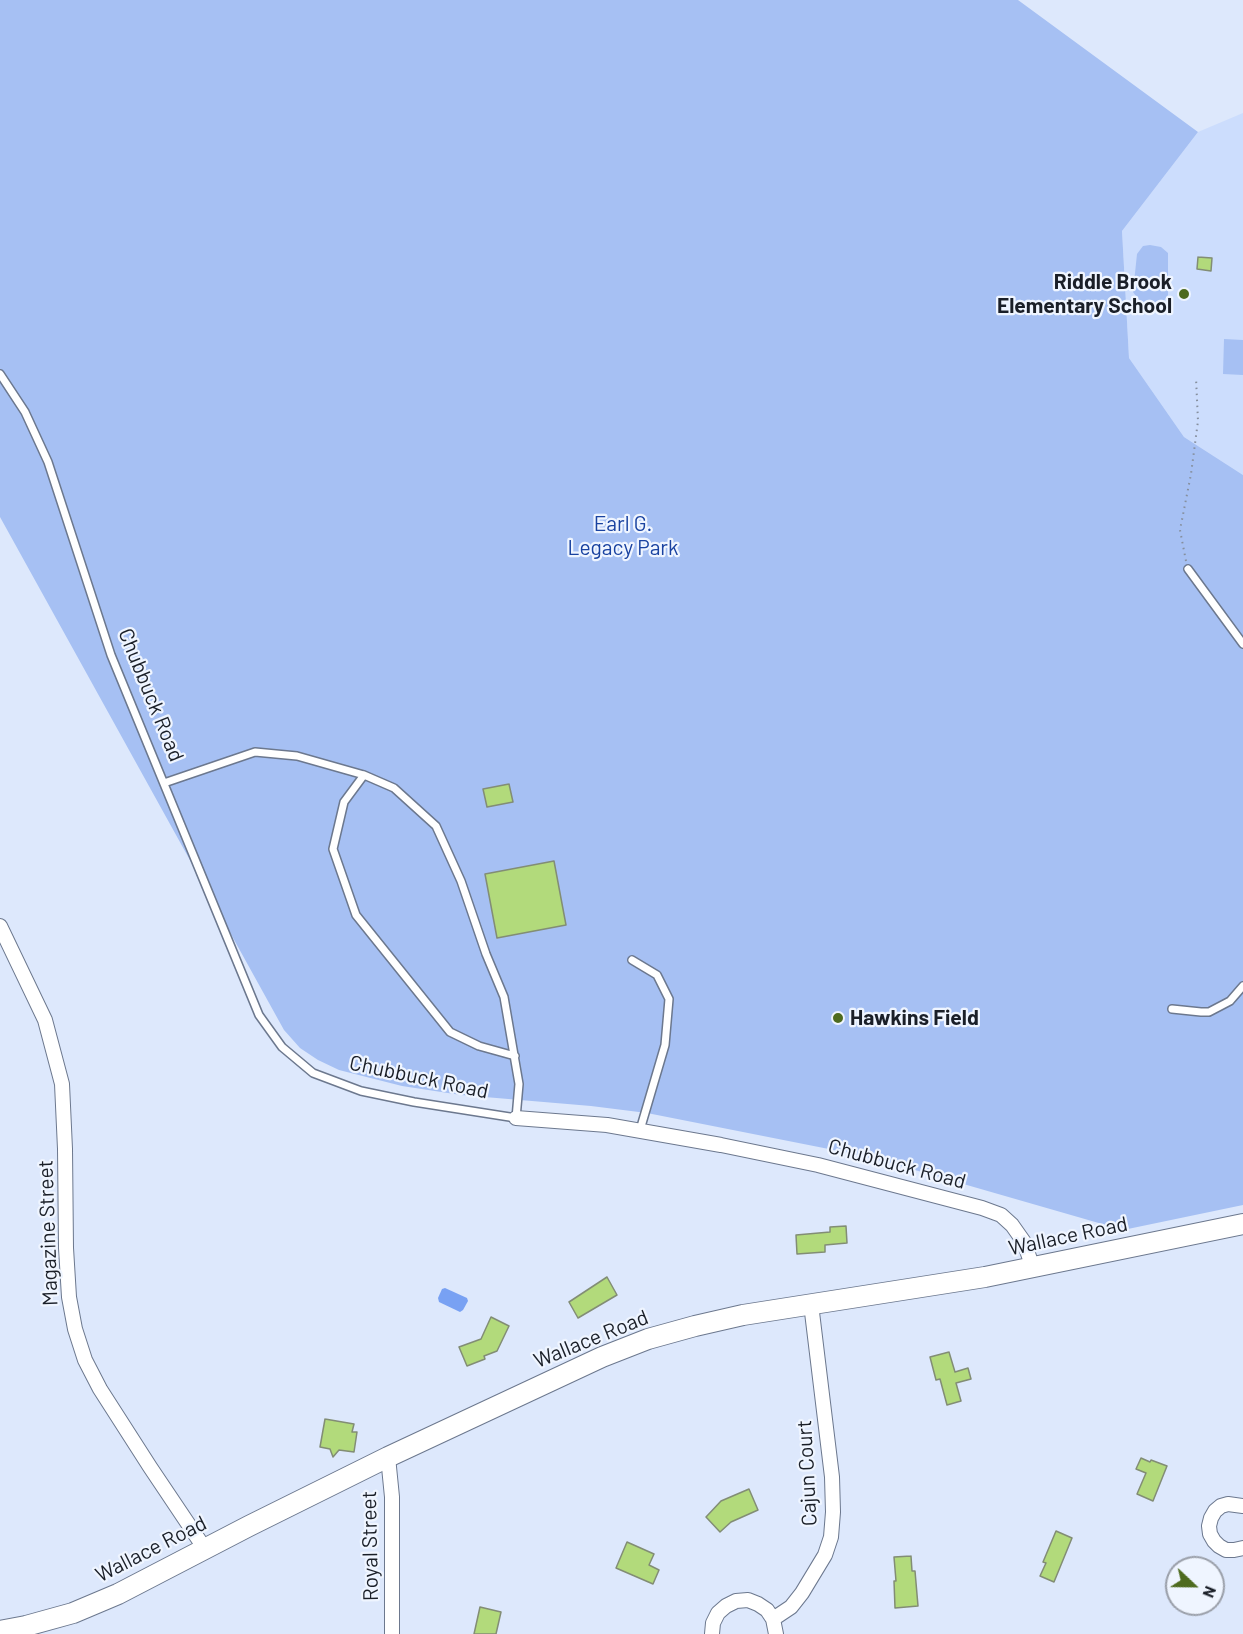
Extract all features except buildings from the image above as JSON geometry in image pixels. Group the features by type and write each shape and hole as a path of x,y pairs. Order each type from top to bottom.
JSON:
{"street":[{"name":"Magazine Street","path":"0,926 45,1020 62,1084 69,1297 75,1329 85,1360 100,1389 205,1549"},
{"name":"Chubbuck Road","path":"516,1118 607,1125 721,1145 818,1165 992,1212 1001,1215 1024,1242 1033,1268"},
{"name":"Wallace Road","path":"0,1631 73,1612 109,1598 388,1457 592,1362 648,1339 742,1315 1033,1268 1243,1224"},
{"name":"Cajun Court","path":"773,1619 791,1607 814,1576 831,1537 832,1476 811,1304"},
{"name":"Royal Street","path":"388,1457 392,1497 392,1634"},
{"path":"1243,1506 1236,1504 1221,1506 1215,1511 1209,1526 1210,1534 1219,1546 1226,1550 1243,1548"},
{"path":"712,1634 713,1623 718,1613 736,1601 748,1600 767,1610 773,1619 776,1634"}],"lane":[{"name":"Chubbuck Road","path":"0,374 25,412 48,462 111,655 259,1015 282,1047 313,1072 361,1091 516,1118"},
{"path":"1188,569 1243,644"},
{"path":"164,783 255,752 297,756 364,775 394,788 436,826 461,881 486,954 504,997 519,1084 516,1118"},
{"path":"364,775 344,802 333,849 356,915 450,1032 479,1046 514,1056"},
{"path":"632,960 657,975 669,999 665,1045 640,1130"},
{"path":"1172,1009 1209,1012 1230,1001 1243,986"}],"path":[{"path":"1188,569 1180,530 1198,421 1196,378"}],"shaded area":[{"name":"Riddle Brook Elementary School","path":"1243,113 1243,475 1184,437 1129,358 1122,231 1198,132"},
{"path":"445,1288 467,1298 468,1301 463,1310 460,1312 439,1302 438,1298 442,1289"}],"green space":[{"name":"Earl G. Legacy Park","path":"0,0 1018,0 1198,132 1122,231 1129,358 1184,437 1243,475 1243,1205 1123,1230 849,1153 647,1113 461,1095 402,1086 339,1070 300,1048 284,1030 0,517"},
{"path":"1143,246 1161,247 1168,253 1168,295 1160,306 1153,309 1141,303 1133,292 1137,254"},
{"path":"1224,339 1243,340 1243,375 1223,374"}],"place":[{"name":"Riddle Brook Elementary School","path":"1184,294"},
{"name":"Hawkins Field","path":"838,1018"}]}
